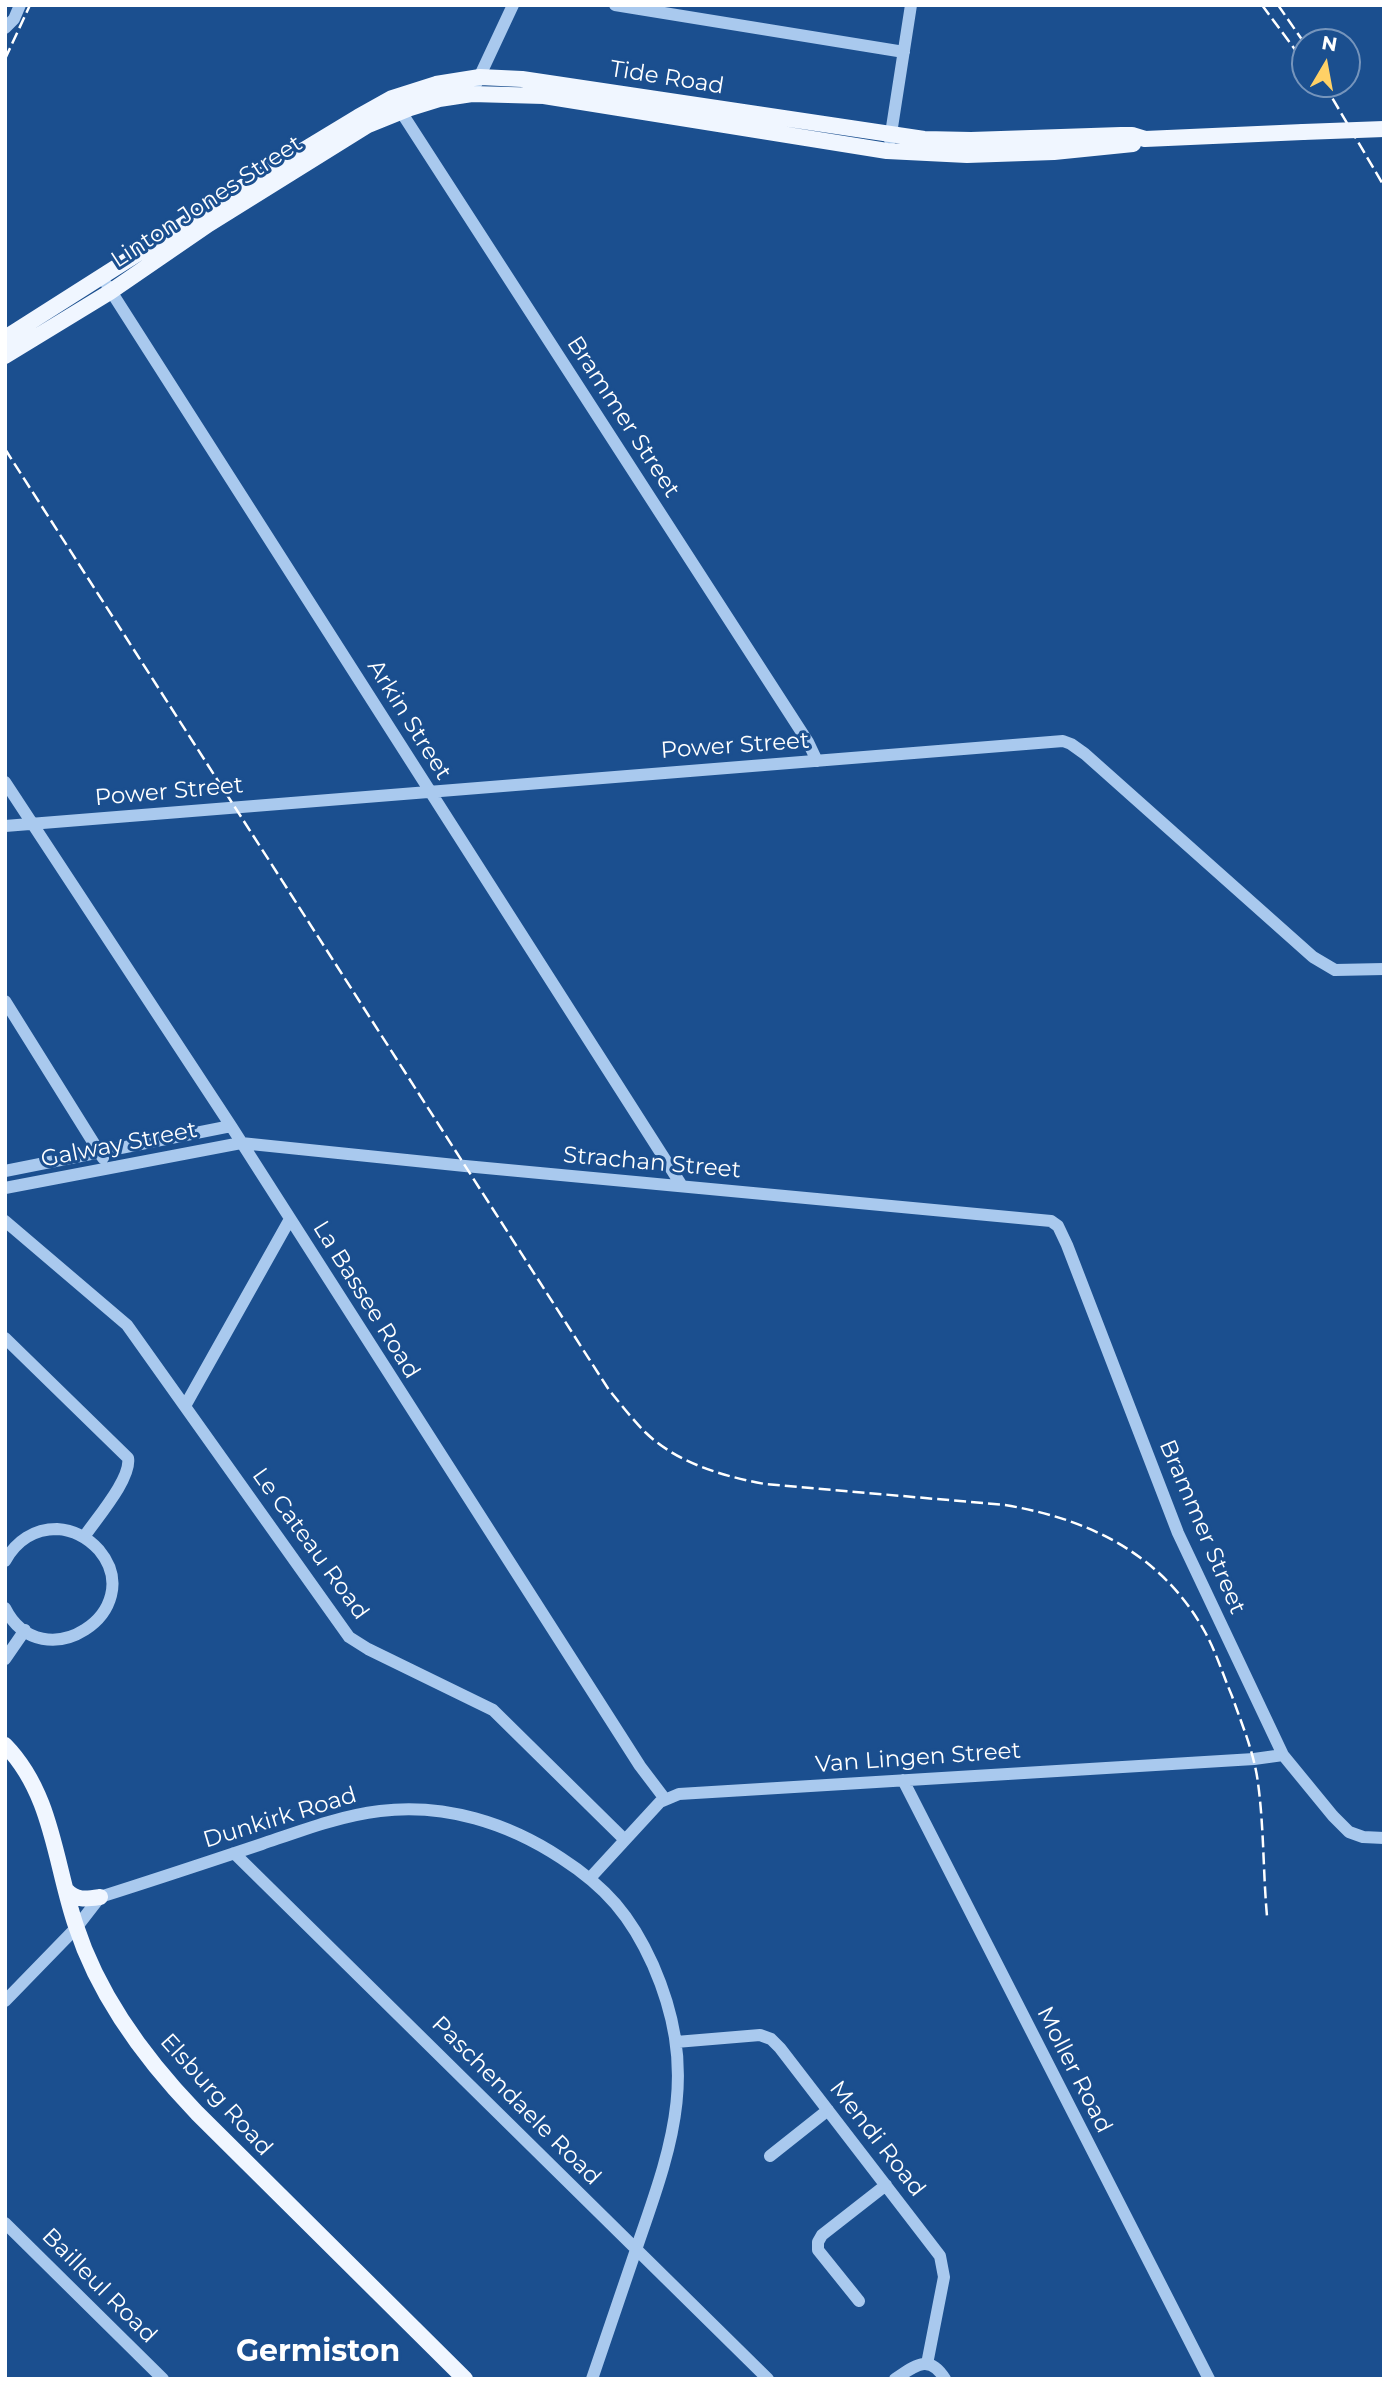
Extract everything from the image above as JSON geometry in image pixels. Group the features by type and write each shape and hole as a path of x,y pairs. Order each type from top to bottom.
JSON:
{"main road":[{"name":"Tide Road","path":"438,92 480,76 571,85 889,143"},
{"name":"Tide Road","path":"438,92 544,96 889,143"},
{"name":"Linton Jones Street","path":"5,338 101,276 194,226 368,125 396,105 438,92"},
{"path":"889,143 948,155 1126,145 1144,139 1384,129"},
{"name":"Linton Jones Street","path":"5,356 110,292 194,226"},
{"name":"Elsburg Road","path":"5,1745 36,1788 47,1817 76,1927 99,1979 124,2021 173,2088 465,2379"},
{"path":"66,1890 80,1899 100,1897"}],"street":[{"path":"9,23 20,5"},
{"path":"472,94 513,5"},
{"path":"615,5 904,52"},
{"path":"889,143 911,5"},
{"name":"Brammer Street","path":"396,105 744,641 808,742 817,761"},
{"name":"Arkin Street","path":"101,276 682,1186"},
{"name":"Power Street","path":"5,826 1054,741 1071,744 1247,895 1313,957 1335,970 1384,969"},
{"name":"La Bassee Road","path":"5,782 231,1126 640,1766 665,1799"},
{"path":"5,1001 101,1152 108,1169"},
{"name":"Galway Street","path":"5,1171 231,1126"},
{"name":"Strachan Street","path":"241,1143 1033,1219 1058,1226"},
{"name":"Galway Street","path":"5,1188 241,1143"},
{"path":"185,1406 290,1219"},
{"name":"Le Cateau Road","path":"5,1221 127,1325 349,1637 368,1649 493,1710 625,1840"},
{"name":"Brammer Street","path":"1058,1226 1178,1533 1283,1755 1342,1825 1356,1835 1373,1839 1384,1838"},
{"path":"5,1338 128,1458 125,1477 84,1537"},
{"path":"5,1608 13,1620 25,1630 42,1638 66,1639 88,1629 104,1611 111,1588 102,1553 84,1537 64,1530 43,1530 24,1539 7,1555"},
{"path":"5,1659 25,1630"},
{"name":"Van Lingen Street","path":"665,1799 688,1792 1254,1759 1283,1755"},
{"name":"Moller Road","path":"902,1780 1209,2379"},
{"path":"591,1877 665,1799"},
{"name":"Dunkirk Road","path":"100,1897 359,1814 399,1810 432,1811 476,1818 511,1830 591,1877 623,1914 646,1950 670,2009 676,2042 679,2096 666,2165 592,2379"},
{"name":"Paschendaele Road","path":"234,1853 768,2379"},
{"path":"5,2001 76,1927 100,1897"},
{"name":"Mendi Road","path":"676,2042 766,2036 780,2048 937,2249 944,2277 926,2364"},
{"path":"771,2156 828,2110"},
{"path":"859,2301 818,2250 818,2242 822,2235 886,2185"},
{"name":"Bailleul Road","path":"5,2223 163,2379"},
{"path":"895,2379 915,2366 926,2364 939,2369 945,2379"}],"railway":[{"path":"5,59 30,5"},
{"path":"1262,5 1291,44"},
{"path":"1278,5 1294,28"},
{"path":"1332,98 1384,186"},
{"path":"5,449 609,1390 631,1416 645,1432 671,1452 701,1467 733,1477 765,1484 1005,1505 1036,1511 1094,1531 1145,1561 1188,1605 1205,1632 1247,1739 1260,1800 1267,1916"}],"district":[{"name":"Germiston","path":"318,2352"}]}
